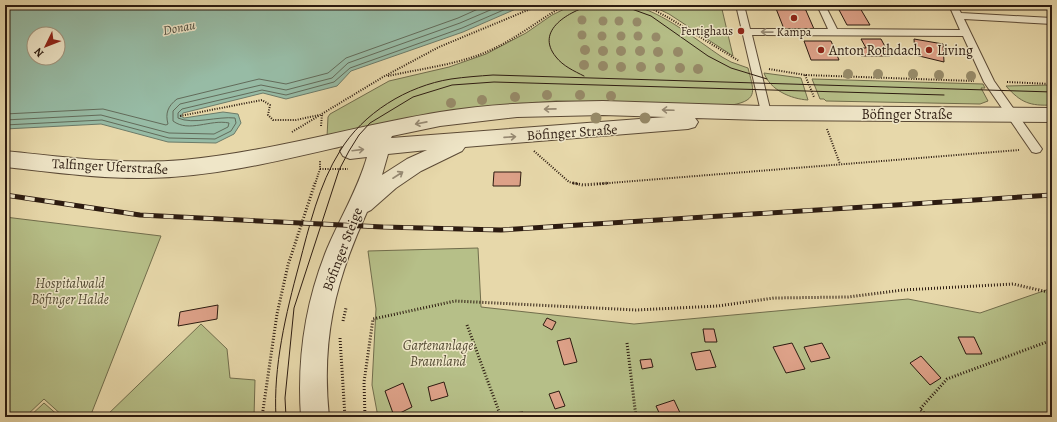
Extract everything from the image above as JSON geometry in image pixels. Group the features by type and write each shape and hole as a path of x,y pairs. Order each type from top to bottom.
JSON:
{"street":[{"name":"Böfinger Straße","path":"382,139 470,115 517,110 584,108 764,113 1052,115"},
{"path":"584,108 580,115 580,124 589,132"},
{"name":"Böfinger Straße","path":"382,139 471,139 589,132 764,113"},
{"name":"Talfinger Uferstraße","path":"5,159 98,168 147,170 214,165 263,157 339,152 382,139"},
{"name":"Böfinger Steige","path":"315,417 313,401 314,345 319,314 332,267 376,166 382,139"},
{"path":"357,209 388,182 414,165 471,139"}],"lane":[{"path":"740,5 764,113"},
{"path":"821,5 834,32"},
{"path":"953,5 989,82 1036,149"},
{"path":"958,16 1052,21"},
{"path":"746,32 965,33"}],"path":[{"path":"180,116 262,100 270,105 268,115 273,120 296,120 322,115 383,77 440,47 540,5"},
{"path":"383,77 486,52 518,36 565,5"},
{"path":"645,5 662,13 720,51 754,66 805,75 1052,84"},
{"path":"829,135 840,164"},
{"path":"527,148 533,151 569,182 583,185 1036,149"},
{"path":"262,417 280,300 288,265 320,169"},
{"path":"365,417 364,382 373,319 455,301 636,310 718,306 774,298 848,297 904,290 1013,284 1050,292 1052,301"},
{"path":"342,329 346,306"},
{"path":"467,325 501,417"},
{"path":"340,337 345,417"},
{"path":"928,417 920,409 947,379 1052,340"},
{"path":"627,343 636,417"}],"green space":[{"path":"573,5 614,5 623,7 624,5 649,11 662,17 722,57 748,68 753,88 751,97 741,103 732,105 556,101 475,108 327,137 328,117 330,114 389,81 449,67 486,54 526,33 552,15"},
{"path":"650,5 721,5 733,56 669,14"},
{"path":"764,73 801,78 808,100 788,96 776,89"},
{"path":"812,79 983,84 985,88 981,88 988,101 980,104 826,101 824,99 820,99"},
{"path":"1052,85 1052,105 1038,105 1021,100 1006,86"},
{"name":"Hospitalwald Böfinger Halde","path":"5,217 161,236 90,417 64,417 44,399 25,417 5,417"},
{"name":"Gartenanlage Braunland","path":"478,248 481,307 634,324 908,299 980,313 1052,288 1052,417 378,417 372,385 376,309 368,251"},
{"path":"201,324 227,349 230,378 255,380 254,417 105,417"},
{"path":"44,403 60,417 29,417"}],"water":[{"name":"Donau","path":"5,5 525,5 463,32 351,71 337,86 286,99 263,93 183,113 181,116 184,118 223,112 238,114 241,123 234,134 216,143 168,142 101,124 5,129"}],"building":[{"name":"Kampa","path":"775,6 804,6 814,29 784,29"},
{"path":"838,8 860,8 870,25 847,25"},
{"path":"861,39 881,39 890,56 861,56 857,48 866,48"},
{"name":"Living","path":"914,39 943,44 944,62 915,55"},
{"name":"Anton Rothdach","path":"804,41 831,41 839,60 811,60"},
{"path":"494,172 521,172 520,186 493,186"},
{"path":"218,305 217,319 178,326 180,312"},
{"path":"547,318 556,322 552,330 543,325"},
{"path":"703,329 714,329 717,342 705,342"},
{"path":"958,337 974,337 982,354 966,354"},
{"path":"570,338 577,362 564,365 557,341"},
{"path":"792,343 805,369 786,373 773,347"},
{"path":"822,343 830,358 811,362 804,347"},
{"path":"710,350 716,367 696,370 691,353"},
{"path":"921,356 941,378 930,385 910,363"},
{"path":"651,359 653,367 642,369 640,360"},
{"path":"444,382 448,396 431,401 428,387"},
{"path":"403,383 412,407 394,416 385,391"},
{"path":"559,391 565,406 555,409 549,394"},
{"path":"674,400 682,417 661,417 656,406"},
{"path":"523,412 524,417 513,417 513,413"}],"tram line":[{"path":"584,76 569,68 556,57 550,47 549,38 552,30 565,17 592,5"},
{"path":"615,5 629,8 651,16 708,56 731,68 767,79"},
{"path":"276,417 276,379 285,321 311,221 326,177 340,151 361,125 388,103 418,88 451,79 493,75 1052,92"},
{"path":"286,417 285,398 294,308 339,170 359,135 370,123 413,97 452,85 494,82 944,95"}],"railway":[{"path":"5,195 140,215 383,227 501,230 1052,195"}],"place":[{"name":"Kampa","path":"794,18"},
{"name":"Fertighaus","path":"741,31"},
{"name":"Anton Rothdach","path":"821,50"},
{"name":"Living","path":"929,50"}]}
